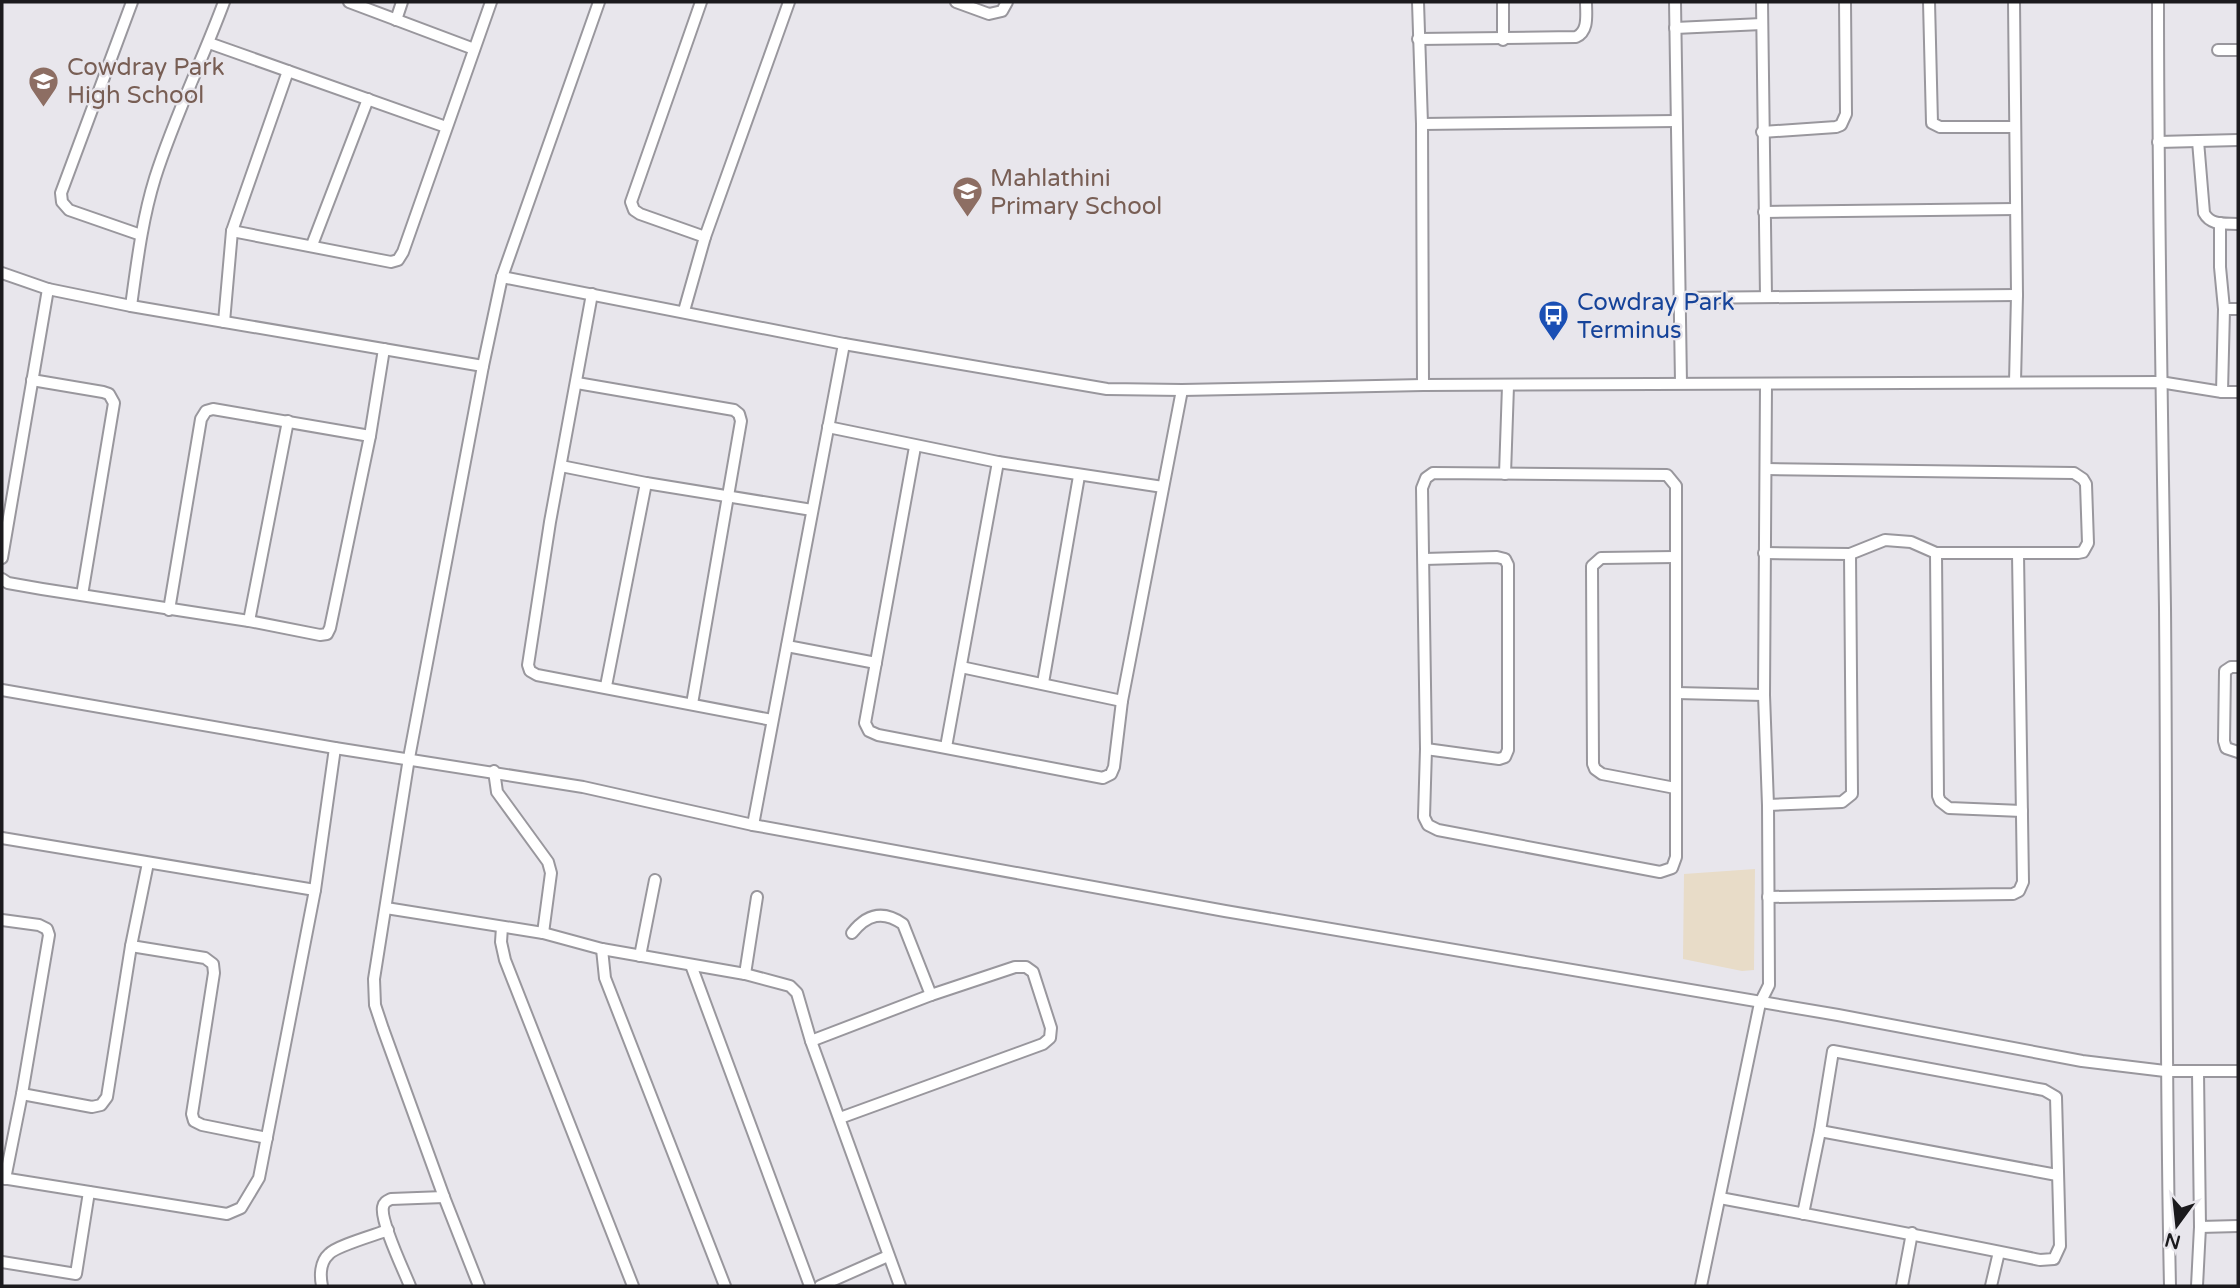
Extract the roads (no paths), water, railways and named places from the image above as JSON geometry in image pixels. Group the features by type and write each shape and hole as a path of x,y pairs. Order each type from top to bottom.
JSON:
{"street":[{"path":"132,2 61,193 62,202 69,210 141,235"},
{"path":"131,306 141,235 161,159 224,2"},
{"path":"349,2 474,48"},
{"path":"396,20 402,2"},
{"path":"232,231 391,262 398,260 491,2"},
{"path":"479,1286 375,1005 374,979 409,758 482,366 502,277 599,2"},
{"path":"701,2 631,202 634,210 640,214 705,237"},
{"path":"684,312 705,237 789,2"},
{"path":"956,2 989,14 1002,11 1007,2"},
{"path":"1418,2 1422,124 1423,385"},
{"path":"1503,2 1503,40"},
{"path":"1418,39 1576,37 1582,35 1585,29 1586,2"},
{"path":"1675,2 1681,383"},
{"path":"1762,2 1766,296"},
{"path":"1762,132 1836,127 1843,122 1846,114 1845,2"},
{"path":"1929,2 1932,123 1940,127 2015,127"},
{"path":"2014,2 2017,295 2015,382"},
{"path":"2158,2 2160,382 2165,609 2165,1071 2170,1286"},
{"path":"1675,28 1762,24"},
{"path":"209,43 446,127"},
{"path":"2218,50 2238,50"},
{"path":"224,322 232,231 288,71"},
{"path":"312,245 368,99"},
{"path":"1422,124 1676,121"},
{"path":"2158,142 2238,140"},
{"path":"2197,141 2204,214 2210,222 2238,224"},
{"path":"1764,212 2016,209"},
{"path":"2220,223 2224,309 2222,392"},
{"path":"2,273 48,289 131,306 482,366"},
{"path":"502,277 844,344 1089,387 1182,390 1423,385 2160,382 2238,392"},
{"path":"2,558 48,289"},
{"path":"592,294 528,665 530,671 537,675 772,720"},
{"path":"1679,298 2017,295"},
{"path":"2224,309 2238,309"},
{"path":"753,825 844,344"},
{"path":"2,580 169,610 327,634 370,436 384,349"},
{"path":"32,380 103,392 109,394 114,403 82,595"},
{"path":"576,383 734,410 739,414 741,421 729,496 692,704"},
{"path":"1701,1286 1760,1003 1769,985 1768,805 1764,695 1766,384"},
{"path":"1505,474 1508,386"},
{"path":"915,447 865,723 869,731 878,735 1103,778 1111,774 1114,767 1122,701 1182,390"},
{"path":"169,610 201,419 206,411 213,409 370,436"},
{"path":"249,621 288,421"},
{"path":"828,427 998,462 1163,487"},
{"path":"946,747 998,462"},
{"path":"561,466 812,510"},
{"path":"1764,553 1850,554 1885,540 1911,542 1936,553 2078,553 2087,548 2086,484 2074,473 1766,469"},
{"path":"1433,473 1667,475 1676,486 1675,557 1675,862 1672,868 1660,872 1438,830 1428,825 1424,817 1426,748 1422,488 1426,478 1433,473"},
{"path":"1043,683 1079,476"},
{"path":"606,687 646,483"},
{"path":"1936,553 1938,796 1949,808 2022,811"},
{"path":"1768,805 1842,802 1852,794 1850,554"},
{"path":"1768,897 2013,894 2019,891 2023,882 2018,554"},
{"path":"1424,559 1497,557 1505,559 1508,565 1508,750 1505,757 1499,759 1426,748"},
{"path":"1675,557 1601,558 1592,566 1592,764 1594,769 1602,774 1675,789"},
{"path":"787,646 876,663"},
{"path":"961,667 1122,701"},
{"path":"2238,667 2225,671 2223,681 2224,741 2226,748 2238,752"},
{"path":"2,690 335,748 494,771 583,787 753,825 1225,911 2082,1061 2165,1071 2238,1071"},
{"path":"1676,693 1764,695"},
{"path":"2,920 39,925 47,929 49,935 22,1094 3,1179 227,1214 241,1208 259,1178 316,890 335,748"},
{"path":"494,771 497,792 548,862 551,873 543,933"},
{"path":"2,838 316,890"},
{"path":"22,1094 92,1107 101,1105 107,1097 131,946 148,863"},
{"path":"639,956 655,880"},
{"path":"745,974 757,897"},
{"path":"386,908 543,933 602,949 745,974 790,986 797,993 811,1041 900,1286"},
{"path":"852,933 860,922 871,916 895,918 904,924 931,995"},
{"path":"502,927 501,942 505,960 633,1286"},
{"path":"131,946 205,958 213,964 214,973 192,1114 194,1121 267,1138"},
{"path":"602,949 605,978 725,1286"},
{"path":"691,965 810,1286"},
{"path":"811,1041 931,995 1015,967 1026,967 1033,972 1051,1028 1050,1038 1043,1044 840,1118"},
{"path":"1720,1198 1803,1214 1912,1233 2039,1260 2054,1259 2058,1255 2060,1245 2057,1100 2053,1094 2043,1090 1833,1051 1821,1131 1803,1214"},
{"path":"2197,1286 2200,1227 2198,1072"},
{"path":"1821,1131 2057,1175"},
{"path":"80,1286 76,1274 89,1192"},
{"path":"410,1286 388,1230 383,1208 391,1199 444,1197"},
{"path":"2200,1227 2238,1226"},
{"path":"322,1286 320,1274 323,1262 330,1252 388,1230"},
{"path":"1902,1286 1912,1233"},
{"path":"1991,1286 1999,1252"},
{"path":"820,1286 888,1256"},
{"path":"2,1262 76,1274"}],"place":[{"name":"Cowdray Park High School","path":"44,108"},
{"name":"Mahlathini Primary School","path":"967,219"},
{"name":"Cowdray Park Terminus","path":"1554,343"}]}
